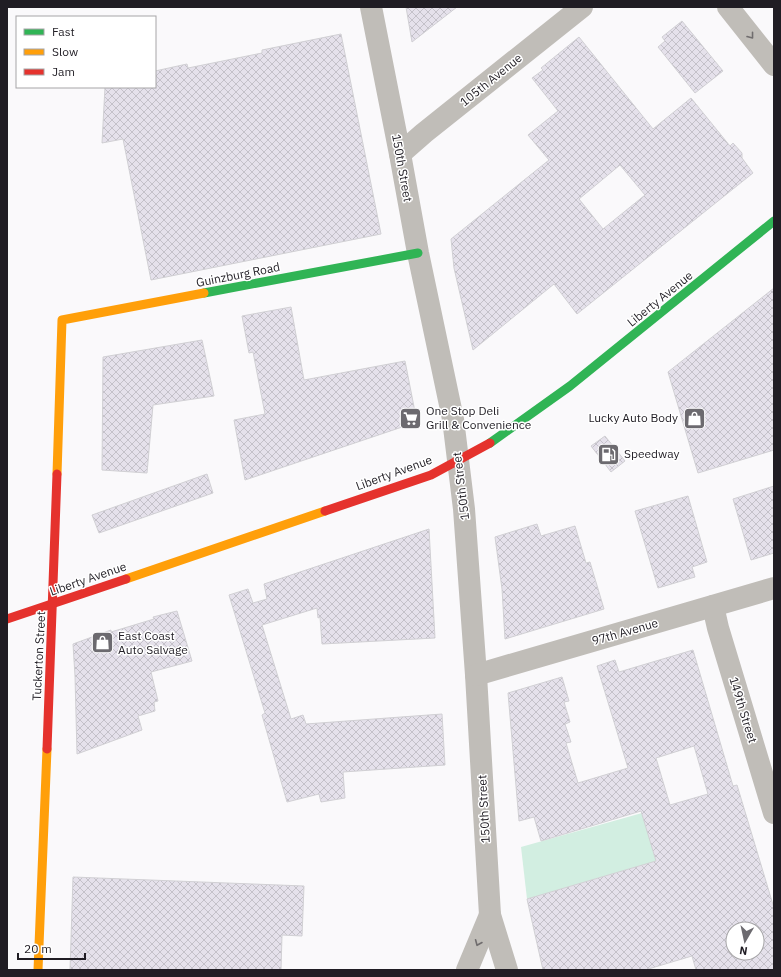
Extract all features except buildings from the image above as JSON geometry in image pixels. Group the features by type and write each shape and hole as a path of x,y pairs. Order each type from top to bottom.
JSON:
{"street":[{"name":"150th Street","path":"371,7 418,253 453,419 464,509 476,675 490,915 507,970"},
{"name":"105th Avenue","path":"400,154 430,128 582,7"},
{"path":"728,7 774,65"},
{"name":"Liberty Avenue","path":"7,619 431,475 496,440 570,386 774,221"},
{"name":"Guinzburg Road","path":"62,320 418,253"},
{"name":"Tuckerton Street","path":"38,970 54,604 62,320"},
{"name":"97th Avenue","path":"476,675 774,588"},
{"name":"149th Street","path":"713,606 718,628 774,813"},
{"path":"467,970 490,915"}],"green space":[{"path":"642,813 656,861 527,899 521,847"}],"traffic: fast":[{"path":"490,443 570,386 774,221"},
{"path":"204,293 418,253"}],"traffic: slow":[{"path":"57,474 62,320 204,293"},
{"path":"126,579 325,511"},
{"path":"38,970 47,749"}],"traffic: jam":[{"path":"325,511 431,475 490,443"},
{"path":"47,749 57,474"},
{"path":"7,619 126,579"}],"place":[{"name":"One Stop Deli Grill & Convenience","path":"410,418"},
{"name":"Lucky Auto Body","path":"694,418"},
{"name":"Speedway","path":"608,454"},
{"name":"East Coast Auto Salvage","path":"102,643"}]}
